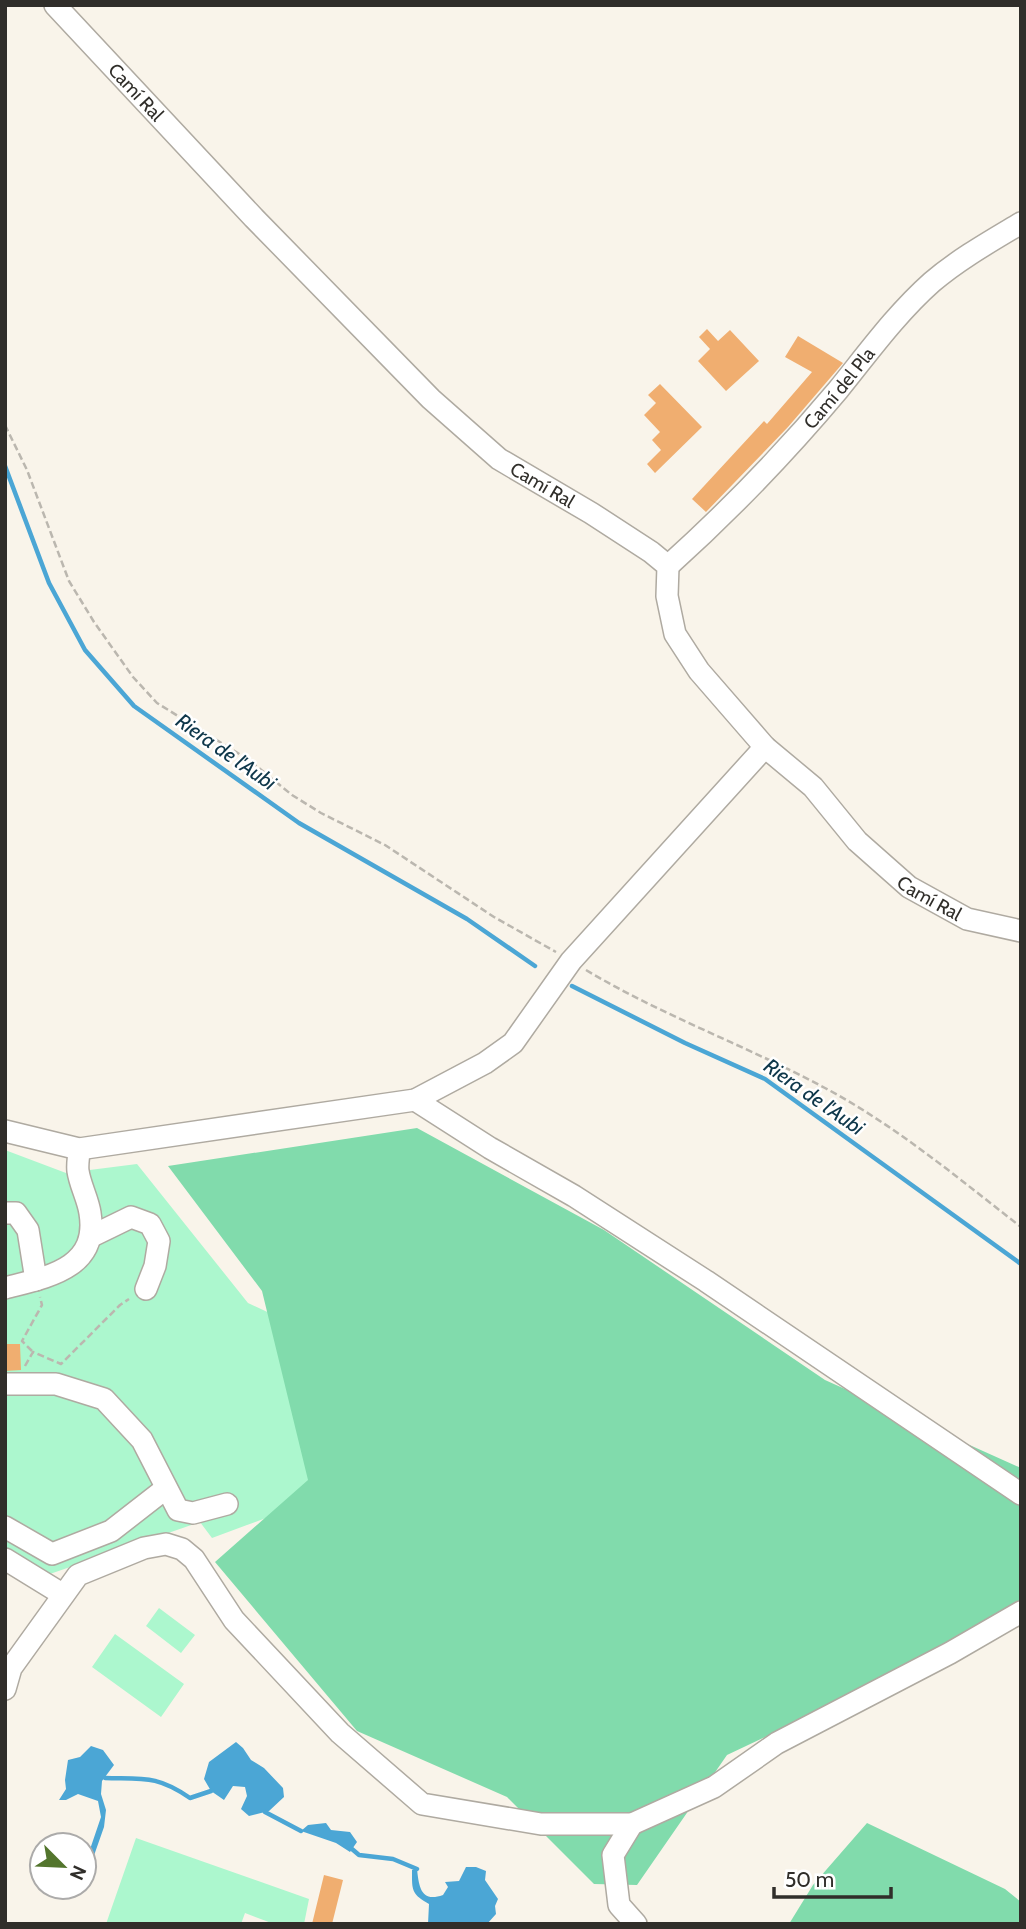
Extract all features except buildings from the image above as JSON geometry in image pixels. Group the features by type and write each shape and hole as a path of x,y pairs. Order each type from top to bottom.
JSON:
{"street":[{"name":"Camí Ral","path":"55,5 254,218 430,400 499,459 591,513 668,566 667,596 675,634 699,671 765,747 813,788 857,841 909,887 967,919 1021,931"},
{"name":"Camí del Pla","path":"668,566 727,510 798,435 886,329 932,282 984,245 1021,223"},
{"path":"5,1131 79,1149 415,1100 485,1063 513,1043 570,961 765,747"},
{"path":"415,1100 607,1217 1021,1494"},
{"path":"79,1149 78,1171 90,1211 92,1236"},
{"path":"5,1213 16,1213 28,1230 36,1280"},
{"path":"5,1288 61,1273 76,1262 92,1236 131,1217 150,1224 159,1241 155,1266 146,1289"},
{"path":"9,1384 56,1384 104,1399 142,1440 178,1510 193,1513 227,1504"},
{"path":"5,1527 52,1554 111,1531 165,1489"},
{"path":"5,1689 12,1668 78,1575 144,1548 166,1544 182,1549 194,1559 234,1620 340,1733 422,1804 541,1824 632,1824 714,1787 777,1743 950,1653 1021,1612"},
{"path":"5,1559 62,1594"},
{"path":"632,1824 613,1856 619,1905 636,1924"}],"path":[{"path":"5,425 27,470 69,581 118,657 157,703 249,760 292,795 321,813 386,845 494,917 613,986 744,1046 828,1090 902,1136 1021,1227"},
{"path":"36,1280 42,1305 22,1341 33,1353 61,1364 120,1305 146,1289"},
{"path":"9,1384 33,1353"}],"green space":[{"path":"417,1128 604,1230 825,1380 1021,1468 1021,1616 727,1755 637,1885 594,1884 507,1797 357,1731 215,1562 308,1480 262,1291 168,1166"},
{"path":"5,1150 66,1173 137,1164 248,1303 364,1357 333,1493 212,1538 200,1522 47,1575 5,1549"},
{"path":"159,1608 195,1635 181,1653 146,1626"},
{"path":"115,1634 184,1684 161,1717 92,1667"},
{"path":"867,1823 1005,1889 1021,1902 1021,1924 789,1924 813,1885"},
{"path":"136,1838 309,1899 304,1924 274,1924 245,1913 241,1924 106,1924"}],"water":[{"path":"236,1742 251,1760 264,1768 283,1788 284,1797 269,1811 249,1816 241,1809 247,1796 245,1787 233,1786 224,1800 211,1791 204,1779 209,1762"},
{"path":"91,1746 103,1750 114,1765 102,1781 101,1794 106,1810 98,1844 96,1831 101,1817 98,1801 78,1794 66,1800 59,1800 66,1789 68,1760 80,1757"},
{"path":"326,1823 331,1830 350,1832 357,1842 350,1852 336,1843 301,1831 308,1825"},
{"path":"466,1867 486,1871 485,1880 498,1899 496,1914 487,1924 428,1924 429,1904 414,1891 412,1870 417,1869 422,1892 436,1897 443,1895 448,1887 445,1882 459,1881"}],"waterway":[{"name":"Riera de l'Aubi","path":"5,466 49,583 85,650 134,706 299,823 467,919 535,966"},
{"name":"Riera de l'Aubi","path":"572,986 685,1043 765,1079 1021,1264"},
{"path":"105,1778 159,1782 190,1798 211,1791"},
{"path":"265,1812 301,1831"},
{"path":"352,1849 359,1855 393,1859 417,1869"}]}
